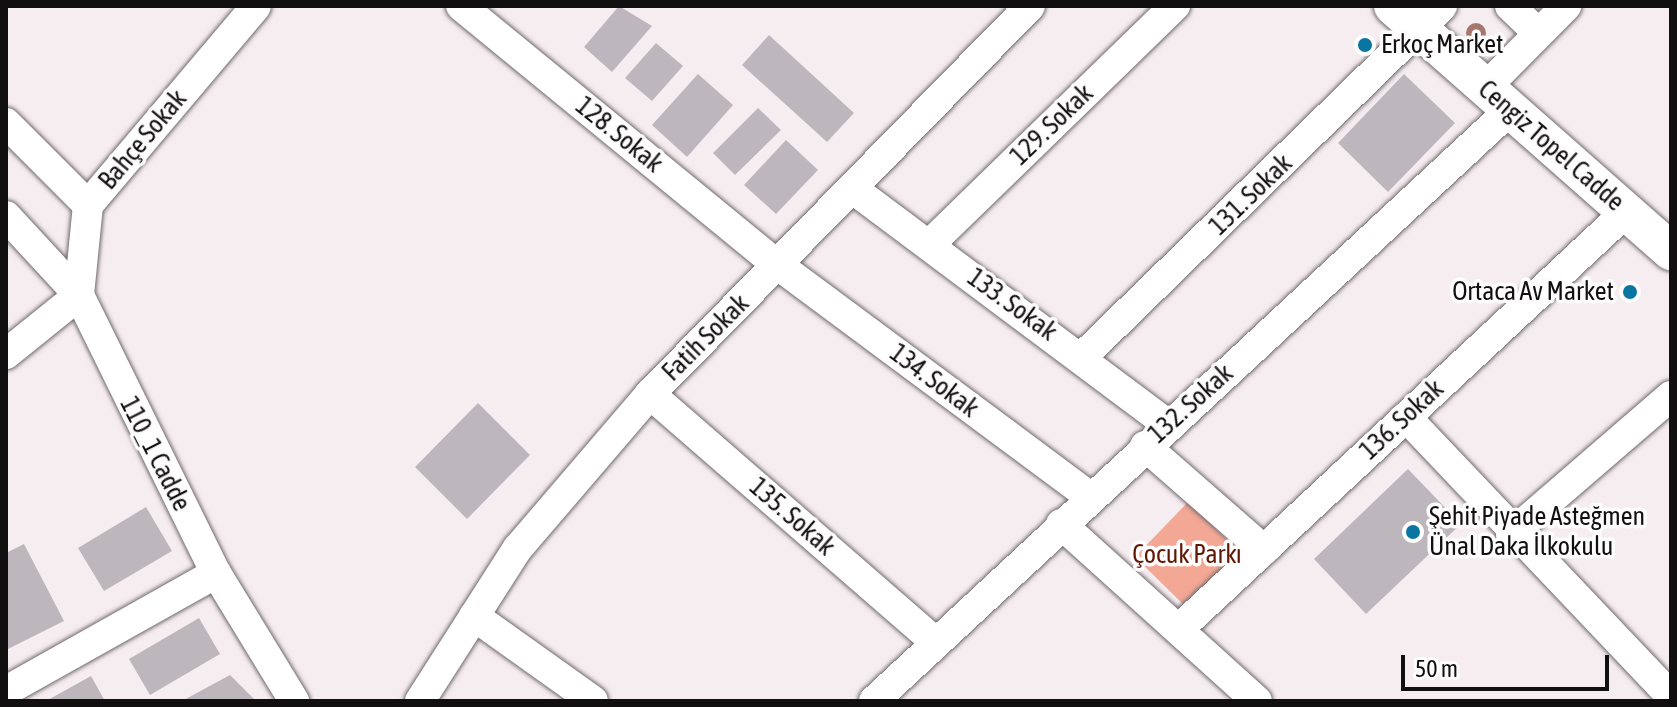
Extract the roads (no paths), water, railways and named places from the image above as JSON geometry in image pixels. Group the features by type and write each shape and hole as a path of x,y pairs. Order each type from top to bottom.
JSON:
{"street":[{"name":"Bahçe Sokak","path":"79,295 88,205 256,6"},
{"name":"128. Sokak","path":"461,6 778,265"},
{"name":"129. Sokak","path":"930,244 1175,6"},
{"name":"Cengiz Topel Cadde","path":"1393,6 1431,20 1497,99 1626,212 1668,241"},
{"path":"1510,6 1537,32"},
{"name":"132. Sokak","path":"874,701 934,641 1169,425 1497,99 1537,32 1566,6"},
{"name":"Fatih Sokak","path":"420,701 518,548 650,394 853,189 1016,11"},
{"name":"131. Sokak","path":"1082,357 1431,20"},
{"path":"6,123 88,205"},
{"name":"133. Sokak","path":"853,189 1082,357 1169,425"},
{"name":"136. Sokak","path":"1179,629 1626,212"},
{"name":"110_1 Cadde","path":"6,216 79,295 216,573 294,701"},
{"name":"134. Sokak","path":"778,265 1090,497"},
{"path":"6,354 79,295"},
{"name":"135. Sokak","path":"650,394 934,641"},
{"path":"1511,534 1671,396"},
{"path":"1406,417 1511,534 1664,692"},
{"path":"1145,446 1264,550"},
{"path":"1061,524 1257,701"},
{"path":"6,691 216,573"},
{"path":"474,616 593,701"}],"place":[{"name":"Erkoç Market","path":"1365,45"},
{"name":"Ortaca Av Market","path":"1630,292"},
{"name":"Şehit Piyade Asteğmen Ünal Daka İlkokulu","path":"1413,532"}],"park label":[{"name":"Çocuk Parkı","path":"1187,555"}]}
